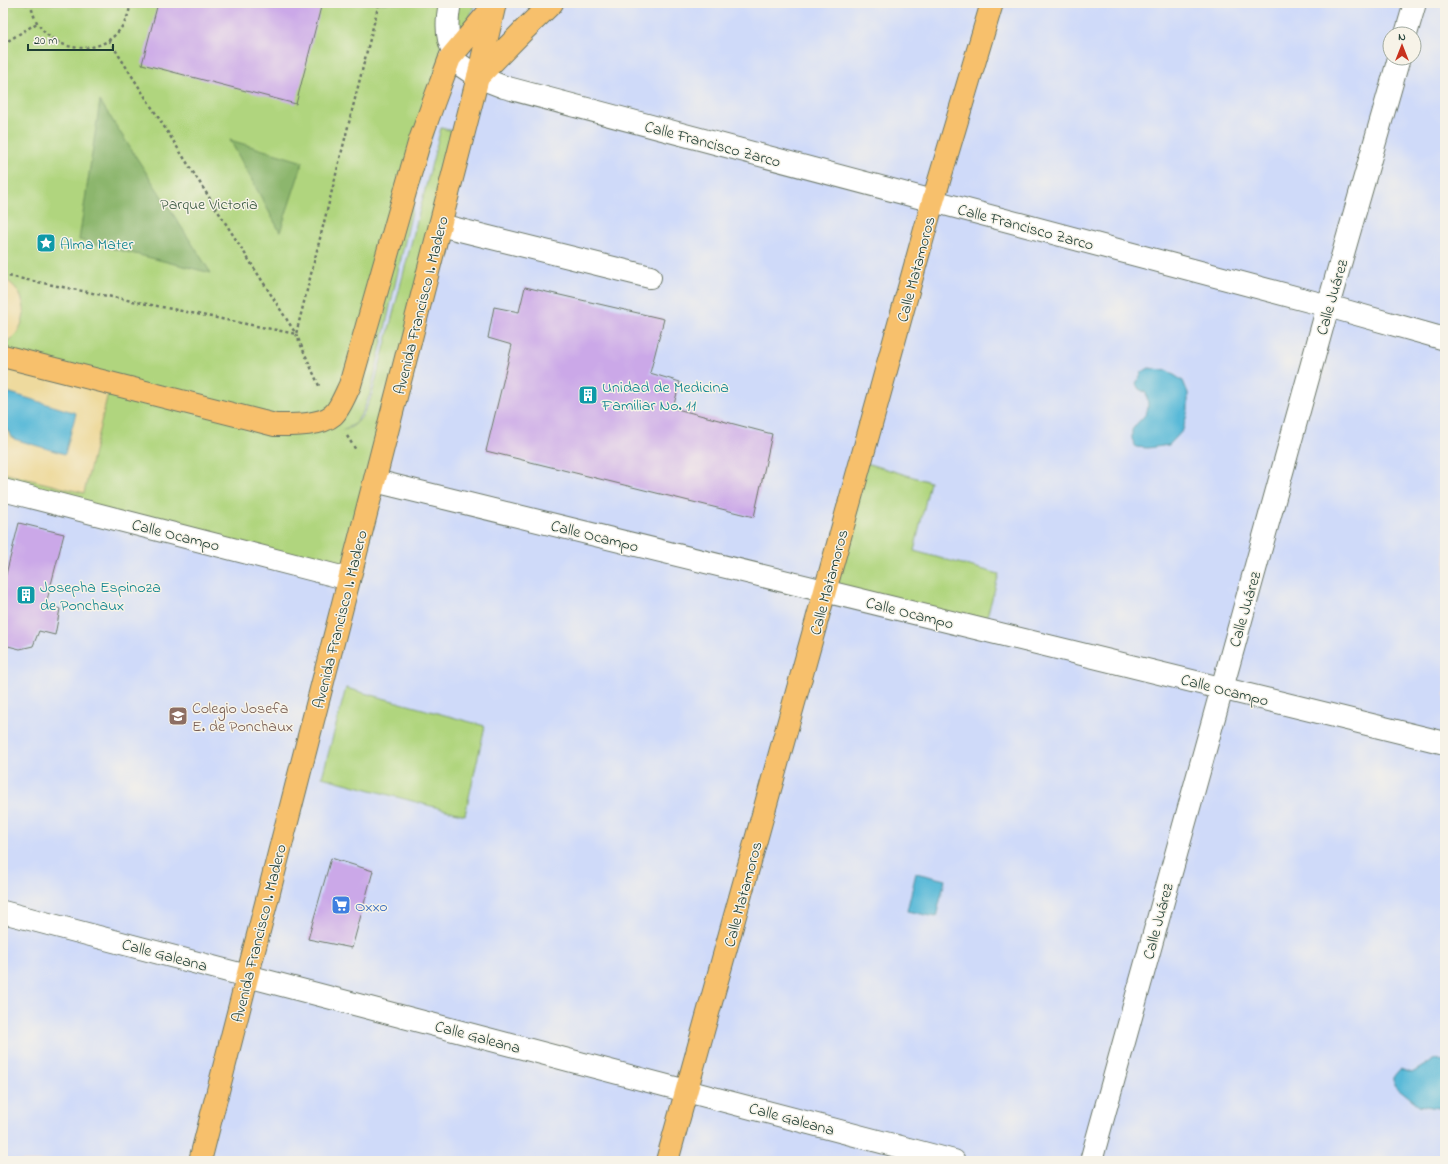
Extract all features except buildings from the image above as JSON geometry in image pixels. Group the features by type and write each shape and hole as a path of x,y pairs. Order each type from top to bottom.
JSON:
{"main road":[{"path":"478,77 552,3"},
{"name":"Calle Matamoros","path":"667,1161 934,201 992,3"},
{"path":"3,356 275,425 299,424 321,420 334,414 350,385 419,143 450,58 495,4"},
{"name":"Avenida Francisco I. Madero","path":"200,1161 375,481 478,77 495,4"}],"street":[{"path":"450,3 448,12 448,42 453,50 450,58"},
{"path":"1408,26 1415,3"},
{"name":"Calle Francisco Zarco","path":"450,58 478,77 512,89 1328,306 1445,339"},
{"name":"Calle Juárez","path":"1091,1161 1328,306 1397,66"},
{"path":"440,225 650,277"},
{"name":"Calle Ocampo","path":"375,481 1445,743"},
{"name":"Calle Ocampo","path":"3,490 349,579"},
{"name":"Calle Galeana","path":"3,912 954,1161"}],"path":[{"path":"31,3 37,23 46,34 57,42 70,47 84,48 97,46 109,40 120,30 128,17 132,3"},
{"path":"296,334 379,3"},
{"path":"3,44 37,23"},
{"path":"109,40 296,334 319,385"},
{"path":"3,275 296,334"}],"shaded area":[{"path":"3,3 1445,3 1445,1161 3,1161"}],"green space":[{"name":"Parque Victoria","path":"3,3 475,3 455,59 422,167 370,394 363,411 355,424 364,412 372,395 441,128 454,131 361,578 3,487","holes":["355,424 348,429 342,430"]},
{"path":"100,101 211,273 79,240"},
{"path":"230,140 303,162 280,232"},
{"path":"863,462 930,482 914,551 999,574 984,627 828,589"},
{"path":"346,688 485,726 465,815 322,777"}],"sand":[{"path":"3,278 10,282 19,294 24,307 24,314 16,334 3,344"},
{"path":"3,364 109,389 84,493 3,473"}],"water":[{"path":"1149,368 1168,371 1183,381 1188,393 1188,410 1183,430 1169,445 1148,448 1136,447 1132,439 1132,430 1147,411 1148,401 1146,393 1139,389 1136,384 1142,372"},
{"path":"4,391 76,413 65,454 14,439 3,425"},
{"path":"916,873 945,880 936,917 907,911"},
{"path":"1435,1059 1445,1061 1445,1109 1419,1105 1394,1085 1394,1076 1400,1069 1412,1073"}],"place":[{"name":"Alma Mater","path":"46,243"},
{"name":"Unidad de Medicina Familiar No. 11","path":"588,395"},
{"name":"Josepha Espinoza de Ponchaux","path":"26,595"},
{"name":"Colegio Josefa E. de Ponchaux","path":"178,716"},
{"name":"Oxxo","path":"341,905"}]}
